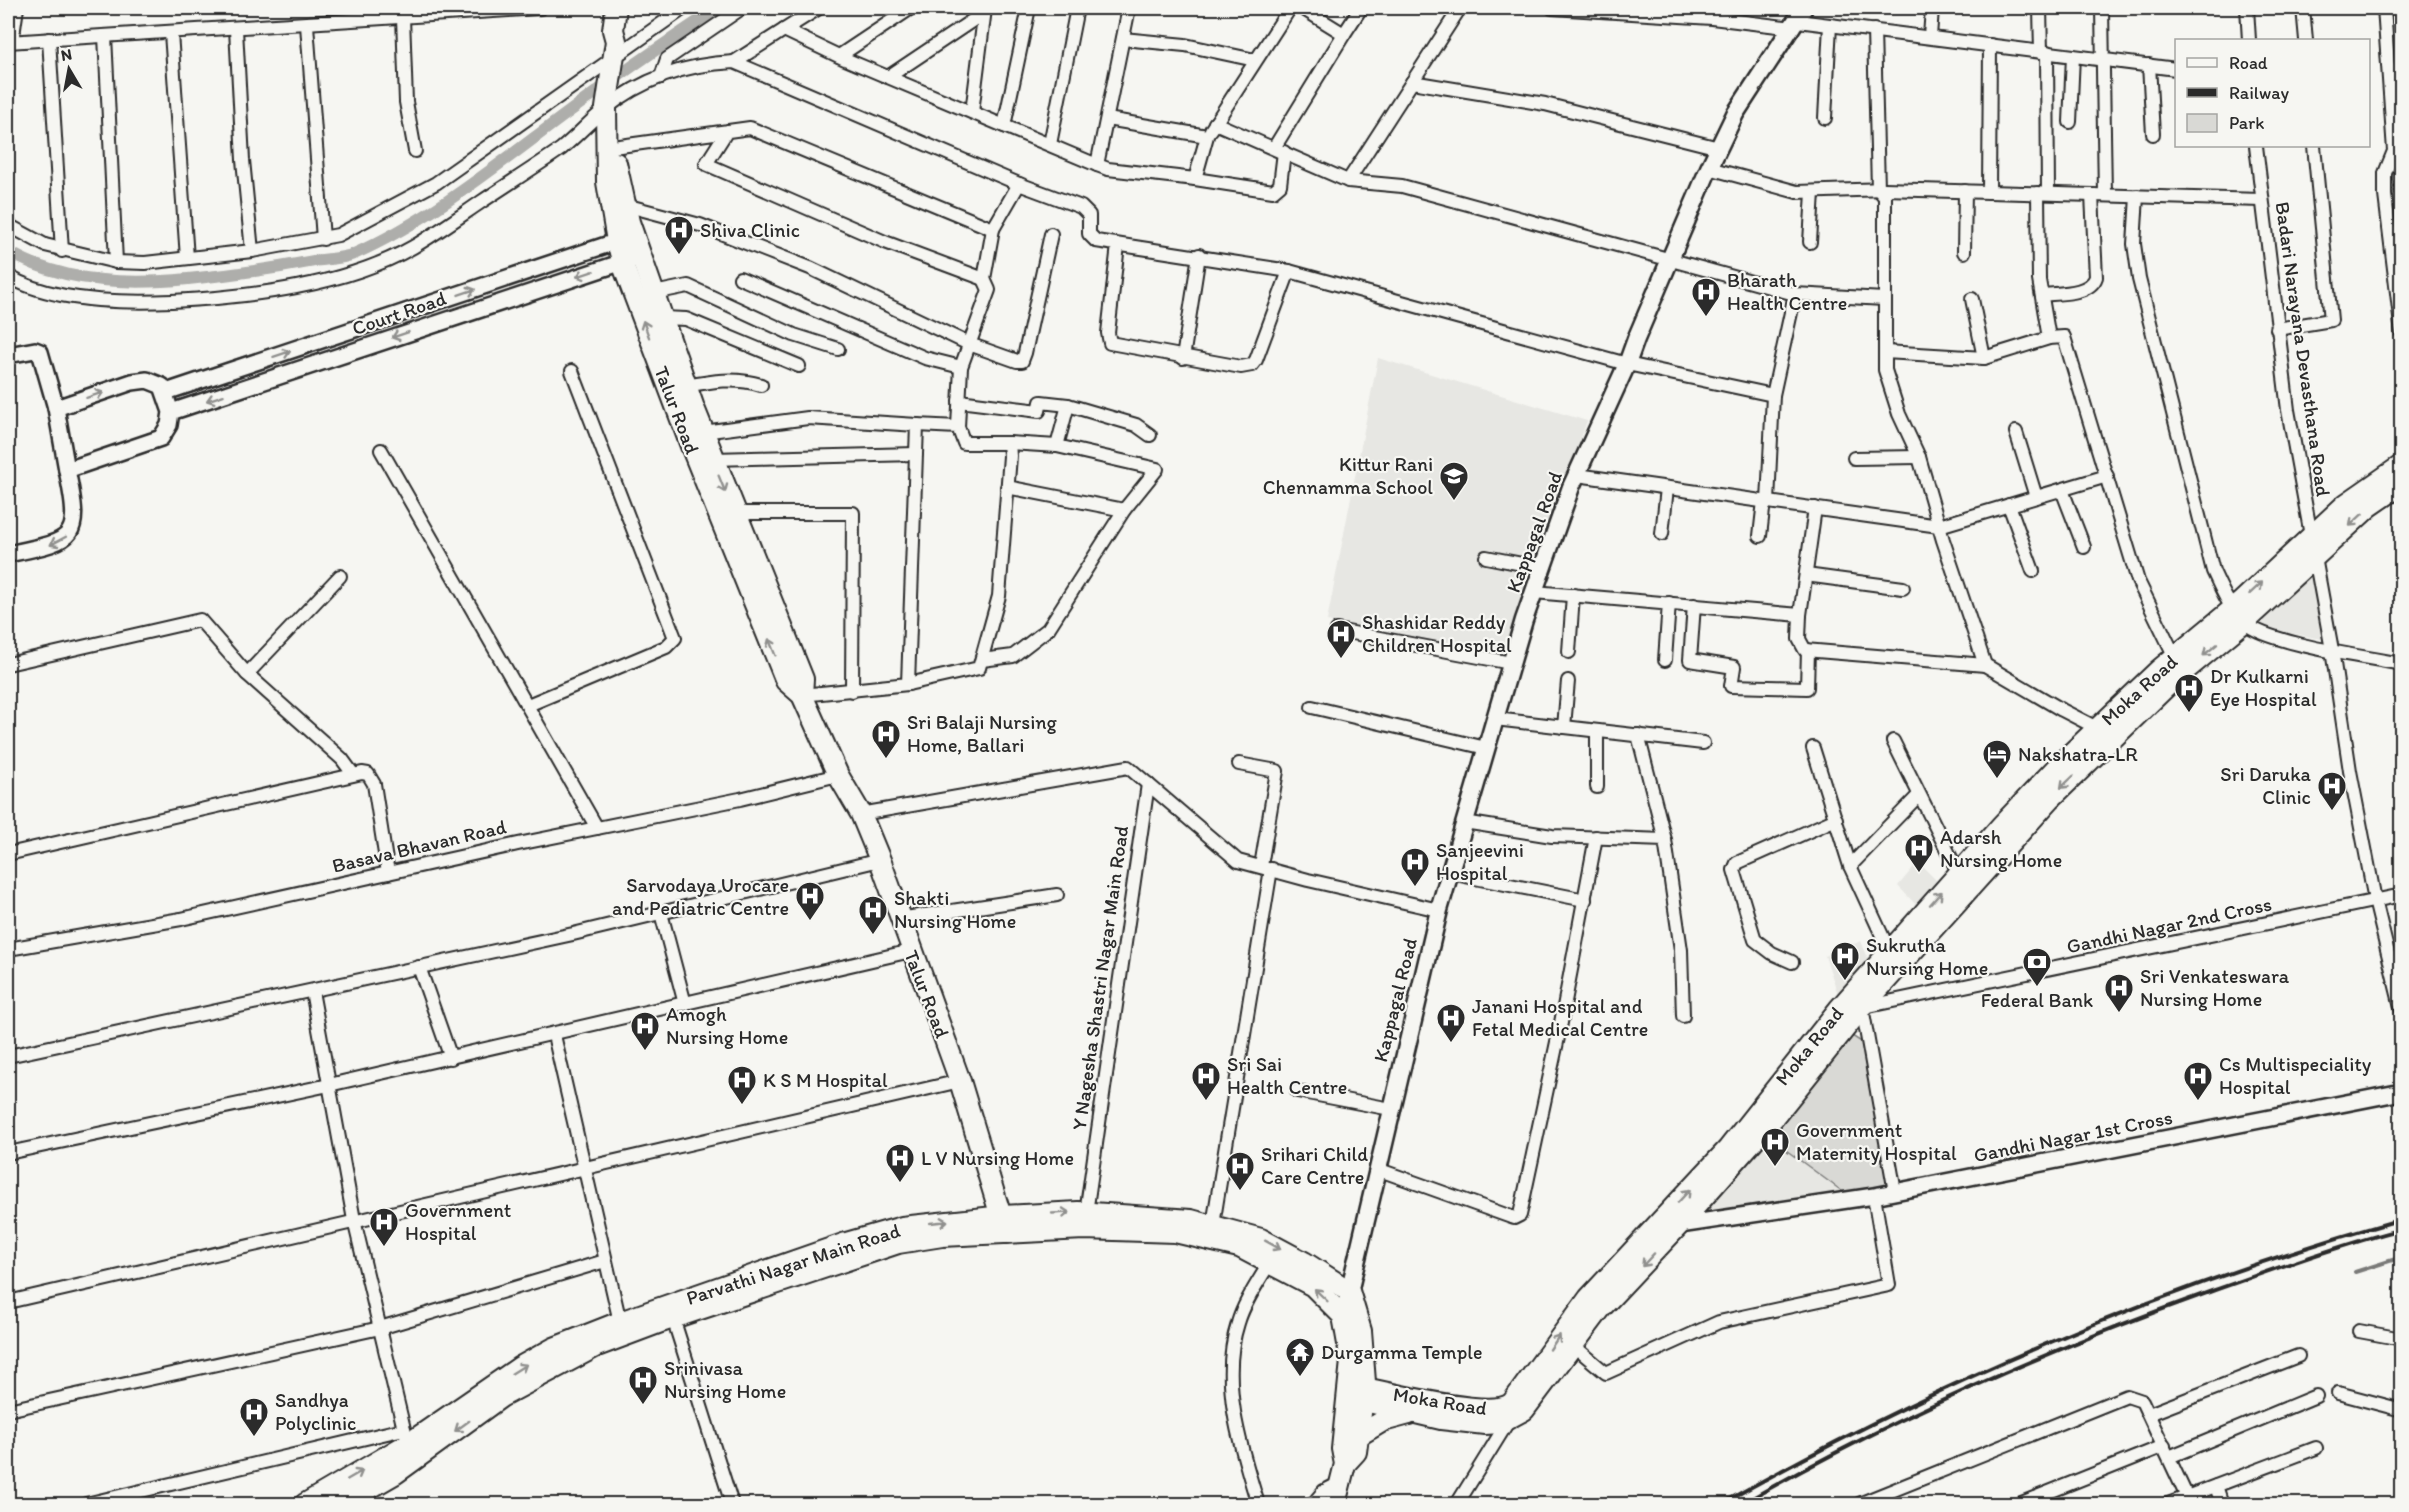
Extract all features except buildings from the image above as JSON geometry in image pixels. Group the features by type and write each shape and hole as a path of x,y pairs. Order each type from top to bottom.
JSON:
{"main road":[{"name":"Talur Road","path":"614,50 612,30 616,8"},
{"name":"Talur Road","path":"628,8 614,50 606,108 607,182 691,446 786,681 802,695 838,775 861,814 880,860 899,919 960,1081 1004,1225"},
{"name":"Kappagal Road","path":"1343,1316 1390,1109 1439,910 1534,592 1577,475 1628,364 1709,168 1735,114 1798,19"},
{"name":"Talur Road","path":"606,108 625,205 626,238"},
{"name":"Talur Road","path":"632,259 654,293 713,459 803,679 802,695"},
{"name":"Moka Road","path":"1357,1392 1474,1408 1508,1407 1517,1398 1576,1313 1728,1149 1855,1003 1898,969 2052,798 2239,615 2312,537 2346,504 2402,465"},
{"name":"Moka Road","path":"1357,1392 1411,1413 1485,1424 1509,1419 1529,1404 1601,1308 1679,1226 1775,1116 1892,947 2097,728 2175,657 2239,615 2316,558 2370,506 2402,484"},
{"name":"Parvathi Nagar Main Road","path":"305,1504 409,1444 597,1346 673,1318 898,1243 1086,1213 1191,1220 1262,1239 1304,1262 1349,1291"},
{"name":"Parvathi Nagar Main Road","path":"342,1504 409,1444 520,1367 554,1348 620,1322 846,1243 902,1227 1004,1225"},
{"path":"1004,1225 1175,1232 1239,1247 1313,1286 1343,1316 1357,1392 1342,1449 1345,1464"},
{"path":"1335,1504 1338,1484 1345,1464 1356,1452 1358,1436 1357,1392 1361,1331 1349,1291"},
{"path":"1358,1436 1383,1421 1411,1413"}],"street":[{"path":"17,8 10,42 307,25 540,8"},
{"path":"8,225 45,245 62,251 116,262 252,251 323,239 350,230 436,183 614,50 684,8"},
{"path":"661,76 667,59 742,8"},
{"path":"734,62 819,8"},
{"path":"839,56 911,8"},
{"path":"1004,126 1029,8"},
{"path":"1050,144 1077,8"},
{"path":"1097,165 1129,8"},
{"path":"1195,179 1207,136 1290,8"},
{"path":"1302,8 1344,33"},
{"path":"784,30 839,56 1107,169 1273,191 1280,185 1279,150 1344,33 1361,8"},
{"path":"1348,181 1460,8"},
{"path":"1552,8 1712,18 1798,19 2175,69"},
{"path":"1930,37 1932,8"},
{"path":"2040,8 2044,52 2042,296 2049,338"},
{"path":"2042,296 2087,288 2094,283 2096,277 2103,60 2102,8"},
{"path":"2247,8 2249,39"},
{"path":"2303,8 2306,39"},
{"path":"2384,8 2396,72 2398,151 2385,173 2385,195 2402,334"},
{"path":"888,77 985,10"},
{"path":"972,112 985,10"},
{"path":"403,17 406,102 415,152"},
{"path":"307,25 323,239"},
{"path":"1826,118 1830,25"},
{"path":"236,29 243,160 252,251"},
{"path":"1874,30 1878,189 1885,197 1885,369 1899,414 1919,457 1939,526 1985,665"},
{"path":"171,33 187,258"},
{"path":"105,36 116,262"},
{"path":"49,39 62,251"},
{"path":"1123,39 1185,45 1255,60"},
{"path":"1989,192 1990,45"},
{"path":"2070,122 2073,56"},
{"path":"8,276 18,282 68,296 124,303 201,300 269,291 358,272 413,247 562,148 606,108 661,76 707,63 734,62 1019,184 1081,207 1089,215 1092,239 1289,271 1628,364 1773,395"},
{"path":"2149,65 2153,134"},
{"path":"1412,82 1545,104 1719,148"},
{"path":"1107,119 1207,136"},
{"path":"1215,123 1348,181 1402,186 1795,294 1884,299"},
{"path":"613,147 750,129 993,229"},
{"path":"727,131 706,164 885,242 984,279"},
{"name":"Badari Narayana Devasthana Road","path":"2256,147 2288,410 2332,650 2350,771 2375,900 2402,1011"},
{"path":"2277,329 2331,320 2314,147"},
{"path":"1709,168 1797,192 1878,189 2261,200"},
{"path":"982,660 1013,656 1048,629 1065,606 1083,571 1124,510 1157,468 1057,446 964,443 958,427 961,367 988,290 984,279 993,229 1019,184"},
{"path":"1964,252 1965,191"},
{"path":"1810,242 1813,192"},
{"path":"2137,196 2134,244 2139,279 2213,571 2239,615 2271,637 2402,664"},
{"path":"625,205 700,225 810,268 969,344 1017,361 1024,358 1052,234"},
{"name":"Court Road","path":"166,392 626,238"},
{"path":"1118,245 1108,333 1110,343 1241,368 1252,365 1289,271"},
{"path":"1183,358 1199,255"},
{"name":"Court Road","path":"171,412 632,259"},
{"path":"740,278 925,358 961,367"},
{"path":"654,293 688,286 794,334 838,349"},
{"path":"1760,536 1766,502 1773,395 1795,294"},
{"path":"1972,299 1984,358"},
{"path":"663,318 686,319 799,366"},
{"path":"1885,352 1984,358 2049,338 2064,337 2138,581 2175,657"},
{"path":"8,356 35,350 40,352 56,408 75,512 71,532 56,544 8,554"},
{"path":"528,705 666,647 673,643 675,638 572,371"},
{"path":"686,386 720,379 747,380 761,385"},
{"path":"56,408 147,380 156,381 166,392 171,412 170,425 161,438 67,470"},
{"path":"959,401 1039,411 1041,402 1068,405 1136,425 1150,435"},
{"path":"1057,446 1068,405"},
{"path":"703,432 808,418 958,427"},
{"path":"908,684 916,425"},
{"path":"2016,432 2036,497"},
{"path":"802,695 908,684 979,668 999,596 1009,443"},
{"path":"381,450 597,828"},
{"path":"713,459 916,454"},
{"path":"1854,458 1919,457"},
{"path":"1577,475 1939,526 2107,476"},
{"path":"1007,487 1124,510"},
{"path":"1662,534 1667,488"},
{"path":"2062,490 2084,548"},
{"path":"2009,505 2033,571"},
{"path":"1815,508 1800,615 1799,639 1805,650 1985,665 2097,728"},
{"path":"735,513 853,513 852,691"},
{"path":"1486,556 1543,568"},
{"path":"1806,575 1903,588"},
{"path":"247,674 340,576"},
{"path":"1534,592 1800,615"},
{"path":"1569,652 1573,595"},
{"path":"1665,660 1669,603"},
{"path":"1694,605 1690,660 1734,667 1731,686 1807,688 1808,650"},
{"path":"8,664 200,620 247,674 342,759 353,774"},
{"path":"1337,630 1511,663"},
{"path":"1564,727 1568,681"},
{"path":"1312,707 1486,748"},
{"path":"1495,719 1702,743"},
{"path":"1597,730 1597,788"},
{"path":"1638,735 1665,840 1681,950 1683,1016"},
{"path":"1893,741 1918,796 1959,874"},
{"path":"1814,748 1850,866 1892,947 1898,969"},
{"path":"1213,1225 1266,868 1277,771 1239,764"},
{"path":"861,814 1128,767 1238,861 1308,880 1439,910"},
{"path":"8,854 353,774 368,774 372,778 388,873"},
{"name":"Basava Bhavan Road","path":"8,949 181,919 740,799 838,775"},
{"name":"Y Nagesha Shastri Nagar Main Road","path":"1086,1213 1148,784"},
{"path":"1850,866 1918,796"},
{"path":"1792,962 1772,953 1755,940 1734,870 1737,863 1836,819"},
{"path":"1464,822 1552,836 1665,840"},
{"path":"1377,1169 1514,1218 1520,1215 1596,837"},
{"path":"8,1056 661,913 880,860"},
{"path":"1450,873 1585,900"},
{"path":"899,919 1057,895"},
{"name":"Gandhi Nagar 2nd Cross","path":"1855,1003 2056,968 2402,895"},
{"path":"661,913 685,1004"},
{"path":"8,1153 554,1035 911,951"},
{"path":"420,967 451,1058"},
{"path":"86,1504 409,1444 354,1220 312,991"},
{"path":"1855,1003 1895,1192"},
{"path":"554,1035 620,1322"},
{"path":"8,1302 960,1081"},
{"path":"1297,1091 1390,1109"},
{"name":"Gandhi Nagar 1st Cross","path":"1654,1229 1874,1196 2402,1092"},
{"path":"1574,1346 1606,1373 1719,1322 1889,1285 1874,1196"},
{"path":"8,1410 380,1328 606,1261"},
{"path":"1258,1504 1239,1436 1231,1364 1238,1322 1270,1262"},
{"path":"673,1318 732,1504"},
{"path":"2359,1331 2402,1340"},
{"path":"2149,1414 2298,1356"},
{"path":"2338,1393 2402,1410"},
{"path":"1859,1504 2127,1396 2142,1401 2187,1497"},
{"path":"2019,1504 2316,1396"},
{"path":"1457,1504 1509,1419"},
{"path":"2168,1504 2316,1448"},
{"path":"1313,1504 1324,1491 1338,1484"},
{"path":"2216,1486 2222,1504"}],"shaded area":[{"name":"Kittur Rani Chennamma School","path":"1378,358 1587,421 1503,654 1327,621"},
{"path":"2310,571 2325,631 2321,639 2250,626"},
{"name":"Adarsh Nursing Home","path":"1918,862 1942,886 1919,908 1898,886"},
{"name":"Sukrutha Nursing Home","path":"1861,941 1871,966 1839,997 1825,956"},
{"name":"Government Maternity Hospital","path":"1768,1137 1850,1197 1698,1217"}],"green space":[{"path":"1849,1034 1863,1043 1892,1191 1850,1197 1768,1137"}],"waterway":[{"path":"8,251 28,262 72,276 142,282 236,274 349,256 436,209 620,75 718,8"},
{"path":"2355,1272 2402,1257"}],"railway":[{"path":"1721,1504 1884,1418 2052,1341 2225,1275 2402,1219"},
{"path":"1742,1504 1913,1414 2031,1361 2212,1291 2330,1250 2402,1229"}],"place":[{"name":"Shiva Clinic","path":"679,256"},
{"name":"Bharath Health Centre","path":"1706,318"},
{"name":"Kittur Rani Chennamma School","path":"1454,502"},
{"name":"Shashidar Reddy Children Hospital","path":"1341,660"},
{"name":"Dr Kulkarni Eye Hospital","path":"2189,714"},
{"name":"Sri Balaji Nursing Home, Ballari","path":"886,760"},
{"name":"Nakshatra-LR","path":"1997,780"},
{"name":"Sri Daruka Clinic","path":"2332,812"},
{"name":"Adarsh Nursing Home","path":"1919,874"},
{"name":"Sanjeevini Hospital","path":"1415,888"},
{"name":"Sarvodaya Urocare and Pediatric Centre","path":"810,922"},
{"name":"Shakti Nursing Home","path":"873,936"},
{"name":"Sukrutha Nursing Home","path":"1845,982"},
{"name":"Federal Bank","path":"2037,988"},
{"name":"Sri Venkateswara Nursing Home","path":"2119,1014"},
{"name":"Janani Hospital and Fetal Medical Centre","path":"1451,1044"},
{"name":"Amogh Nursing Home","path":"645,1052"},
{"name":"Sri Sai Health Centre","path":"1206,1102"},
{"name":"Cs Multispeciality Hospital","path":"2198,1102"},
{"name":"K S M Hospital","path":"742,1106"},
{"name":"Government Maternity Hospital","path":"1775,1168"},
{"name":"L V Nursing Home","path":"900,1184"},
{"name":"Srihari Child Care Centre","path":"1240,1192"},
{"name":"Government Hospital","path":"384,1248"},
{"name":"Durgamma Temple","path":"1300,1378"},
{"name":"Srinivasa Nursing Home","path":"643,1406"},
{"name":"Sandhya Polyclinic","path":"254,1438"}]}
